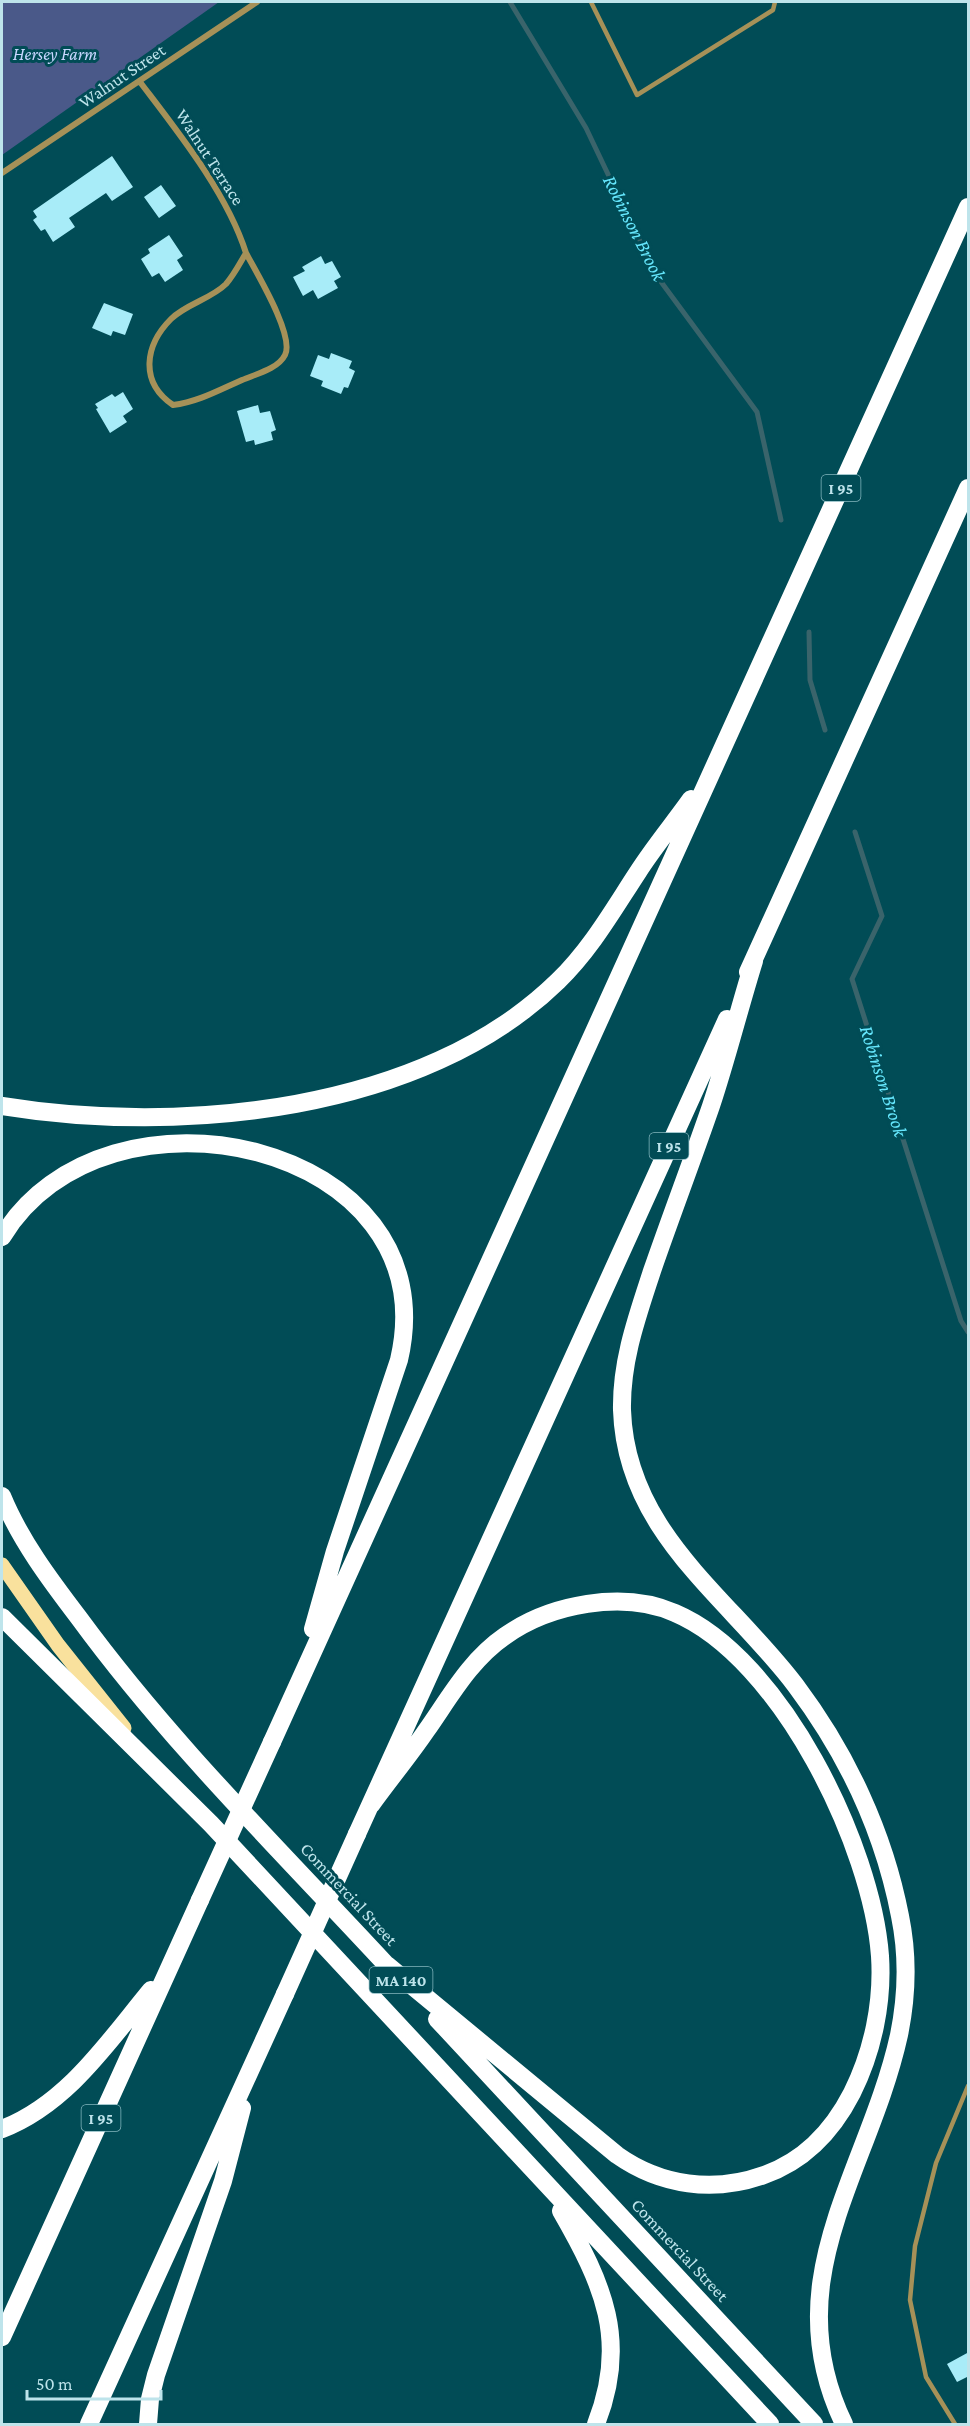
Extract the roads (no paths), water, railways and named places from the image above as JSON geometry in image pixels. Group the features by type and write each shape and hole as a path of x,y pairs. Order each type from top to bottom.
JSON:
{"highway":[{"name":"I 95","path":"2,2337 969,207"},
{"name":"I 95","path":"89,2424 969,488"},
{"path":"2,1106 124,1118 183,1117 241,1112 357,1089 420,1069 454,1055 484,1039 515,1018 544,994 572,966 594,939 639,871 714,768"},
{"path":"753,961 712,1104 629,1342 623,1380 622,1410 631,1464 641,1494 652,1516 672,1545 786,1673 832,1740 857,1785 870,1815 888,1863 898,1906 906,1967 905,1996 898,2037 889,2072 832,2230 820,2287 819,2323 825,2366 832,2395 844,2424"},
{"path":"2,1237 24,1207 48,1184 69,1170 92,1160 129,1149 183,1143 240,1148 279,1160 304,1171 348,1199 367,1217 381,1235 396,1265 402,1285 405,1307 404,1339 335,1551 299,1683"},
{"name":"Commercial Street","path":"2,1496 6,1511 71,1608 145,1701 814,2424"},
{"path":"370,1804 472,1666 511,1632 538,1618 587,1605 625,1603 665,1608 696,1624 742,1662 805,1744 837,1804 860,1862 879,1944 880,1982 876,2021 867,2056 849,2098 825,2133 802,2155 772,2172 742,2182 696,2185 656,2176 617,2156 387,1965"},
{"path":"2,1617 211,1824"},
{"name":"MA 140","path":"211,1824 770,2424"},
{"path":"2,2129 39,2110 70,2085 168,1970"},
{"path":"148,2424 156,2375 223,2181 256,2056"},
{"path":"518,2154 558,2206 590,2264 604,2301 612,2341 612,2362 607,2392 596,2424"}],"main road":[{"name":"MA 140","path":"2,1565 58,1645 98,1696 211,1824"}],"street":[{"name":"Walnut Street","path":"2,173 257,2"},
{"name":"Walnut Terrace","path":"140,82 180,135 224,205 281,321 288,341 285,354 274,367 190,403 173,405 162,397 152,383 149,364 152,346 172,318 226,285 246,253"}],"lane":[{"path":"591,2 637,95 773,10 775,2"},
{"path":"955,2424 926,2377 910,2300 915,2246 936,2163 969,2086"}],"waterway":[{"name":"Robinson Brook","path":"510,2 586,128 656,275 757,412 781,520"},
{"name":"Robinson Brook","path":"809,632 810,680 825,730"},
{"name":"Robinson Brook","path":"855,832 882,916 852,979 961,1321 968,1332"}],"park label":[{"name":"Hersey Farm","path":"55,54"}]}
